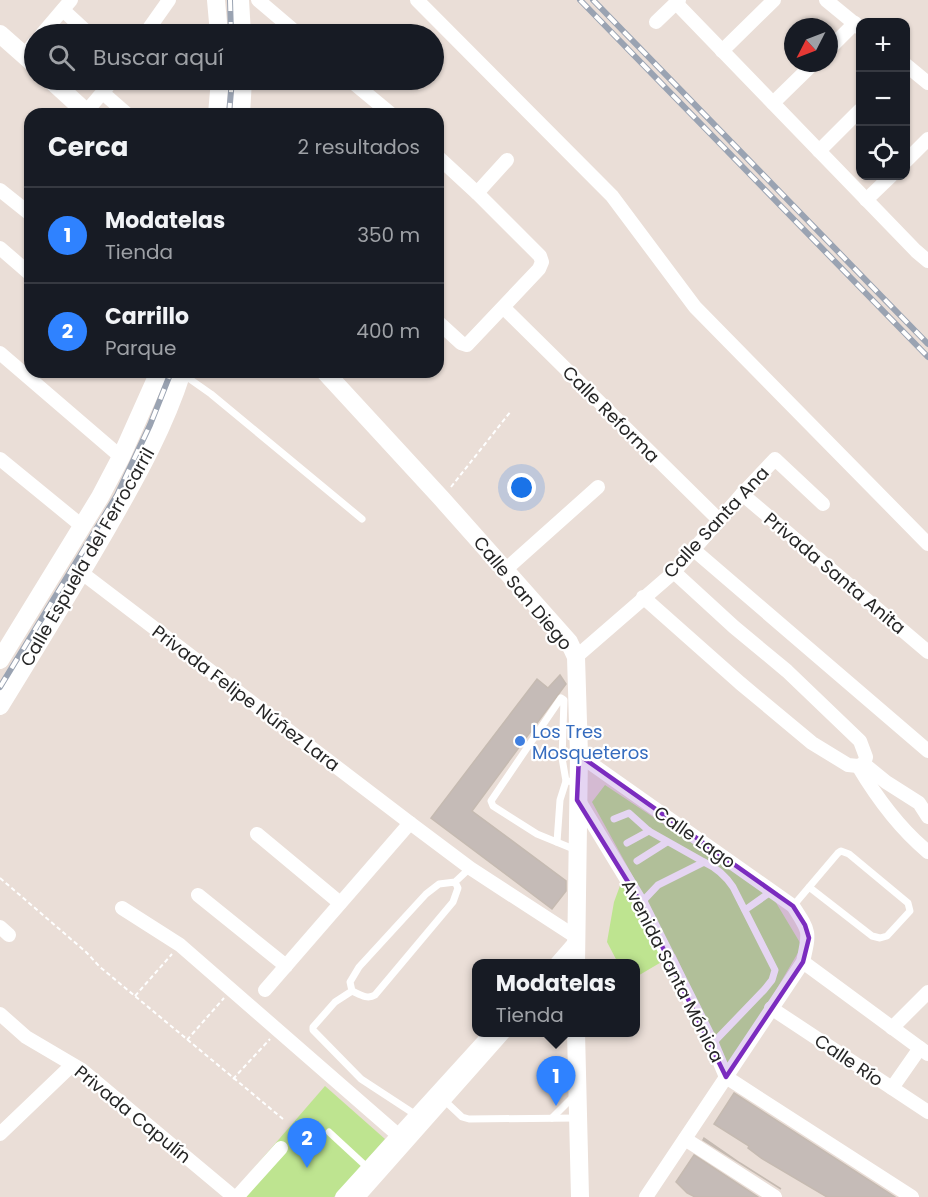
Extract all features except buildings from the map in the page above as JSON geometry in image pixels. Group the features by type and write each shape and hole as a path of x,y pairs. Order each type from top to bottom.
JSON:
{"main road":[{"path":"216,0 218,24"},
{"path":"240,0 241,24"},
{"path":"0,34 24,49"},
{"path":"62,90 82,108"},
{"path":"218,108 219,90"},
{"path":"241,108 242,90"},
{"name":"Calle Espuela del Ferrocarril","path":"0,659 100,497 121,457 156,378"},
{"name":"Calle Espuela del Ferrocarril","path":"0,706 82,573 140,471 180,378"},
{"name":"Calle San Diego","path":"331,378 569,642 576,657 579,755 574,787 577,850 574,952"},
{"path":"576,1037 580,1197"}],"street":[{"path":"152,24 169,0"},
{"path":"258,0 286,24"},
{"path":"417,0 441,24"},
{"path":"722,51 774,0"},
{"path":"826,0 856,23"},
{"path":"656,22 678,2 722,51 866,200 927,258"},
{"path":"51,24 67,5 81,24"},
{"path":"444,27 612,196 695,307 928,544"},
{"path":"838,42 856,27"},
{"path":"910,69 928,83"},
{"path":"773,103 805,72"},
{"path":"91,108 105,90"},
{"path":"362,90 384,108"},
{"path":"103,93 120,108"},
{"path":"819,151 856,116"},
{"path":"910,157 928,139"},
{"path":"477,193 507,160"},
{"path":"444,163 540,256 542,262 539,269 504,308 467,345 461,343 444,327"},
{"path":"866,200 887,180"},
{"path":"0,190 24,209"},
{"path":"0,248 24,269"},
{"name":"Calle Reforma","path":"504,308 719,520"},
{"path":"0,353 24,374"},
{"path":"29,378 121,457"},
{"path":"0,459 82,526"},
{"name":"Calle Santa Ana","path":"576,657 674,572 775,459 823,504"},
{"path":"505,570 598,487"},
{"name":"Privada Santa Anita","path":"742,494 928,652"},
{"path":"694,550 928,751"},
{"path":"674,572 734,627 787,671 860,741 866,757 861,765"},
{"name":"Privada Felipe Núñez Lara","path":"82,573 470,868 574,952"},
{"path":"643,597 740,683 812,742 848,765 861,765 919,803 928,817"},
{"name":"Calle Lago","path":"579,755 793,906 805,925 809,938 803,962"},
{"path":"861,765 874,793 893,817 928,852"},
{"name":"Avenida Santa Mónica","path":"574,787 641,903 712,1044 726,1077 912,1197"},
{"path":"265,990 410,823"},
{"path":"257,834 340,903"},
{"path":"198,895 286,966"},
{"path":"122,908 180,945 398,1135"},
{"path":"647,1197 803,962 924,1051 892,1088"},
{"path":"892,1028 928,992"},
{"name":"Calle Río","path":"771,1008 928,1112"},
{"name":"Privada Capulín","path":"0,1014 26,1037 82,1070 236,1197"},
{"path":"358,1197 398,1135 487,1037"},
{"path":"342,1197 372,1172 444,1100 500,1037"},
{"path":"0,1134 72,1065"},
{"path":"685,1138 776,1197"},
{"path":"236,1197 281,1148"}],"lane":[{"path":"189,378 362,519"},
{"path":"557,842 560,800 574,787 562,758 564,700 561,698 491,801 493,806 530,830 557,842 577,850"},
{"path":"614,819 629,813 649,831 715,867 726,876 775,970 772,980 764,990 712,1044"},
{"path":"627,843 649,831"},
{"path":"637,861 667,842"},
{"path":"793,906 808,887 838,853 845,852 908,903 910,911 887,936 879,938 872,936 808,887"},
{"path":"641,903 658,885 704,862"},
{"path":"352,991 350,981 359,968 426,894 439,884 455,882 470,868"},
{"path":"352,991 363,996 375,995 453,902 458,888 455,882"},
{"path":"745,910 772,891"},
{"path":"352,991 335,1002 313,1027 313,1030 362,1079 416,1115"},
{"path":"552,1118 577,1093"},
{"path":"444,1100 462,1117 469,1119 577,1118"},
{"path":"329,1132 372,1172"}],"path":[{"path":"442,499 510,411"},
{"path":"0,878 233,1080 283,1119"},
{"path":"135,996 180,945"},
{"path":"187,1040 231,989"},
{"path":"233,1080 278,1030"}],"highlighted area":[{"path":"579,755 793,906 805,925 809,938 803,962 726,1077 641,903 577,800"}],"green space":[{"path":"605,785 772,896 802,946 734,1061 726,1063 675,954 640,975 640,959 616,959 607,942 614,902 621,883 631,900 642,893 592,802"},
{"path":"325,1086 385,1139 334,1197 229,1197"}],"railway":[{"path":"230,0 231,24"},
{"path":"580,0 928,357"},
{"path":"593,0 928,344"},
{"path":"230,108 231,90"},
{"path":"0,687 117,495 150,425 169,378"}],"place":[{"name":"Los Tres Mosqueteros","path":"520,741"},
{"name":"Modatelas","path":"556,1106"},
{"name":"Carrillo","path":"307,1168"}]}
